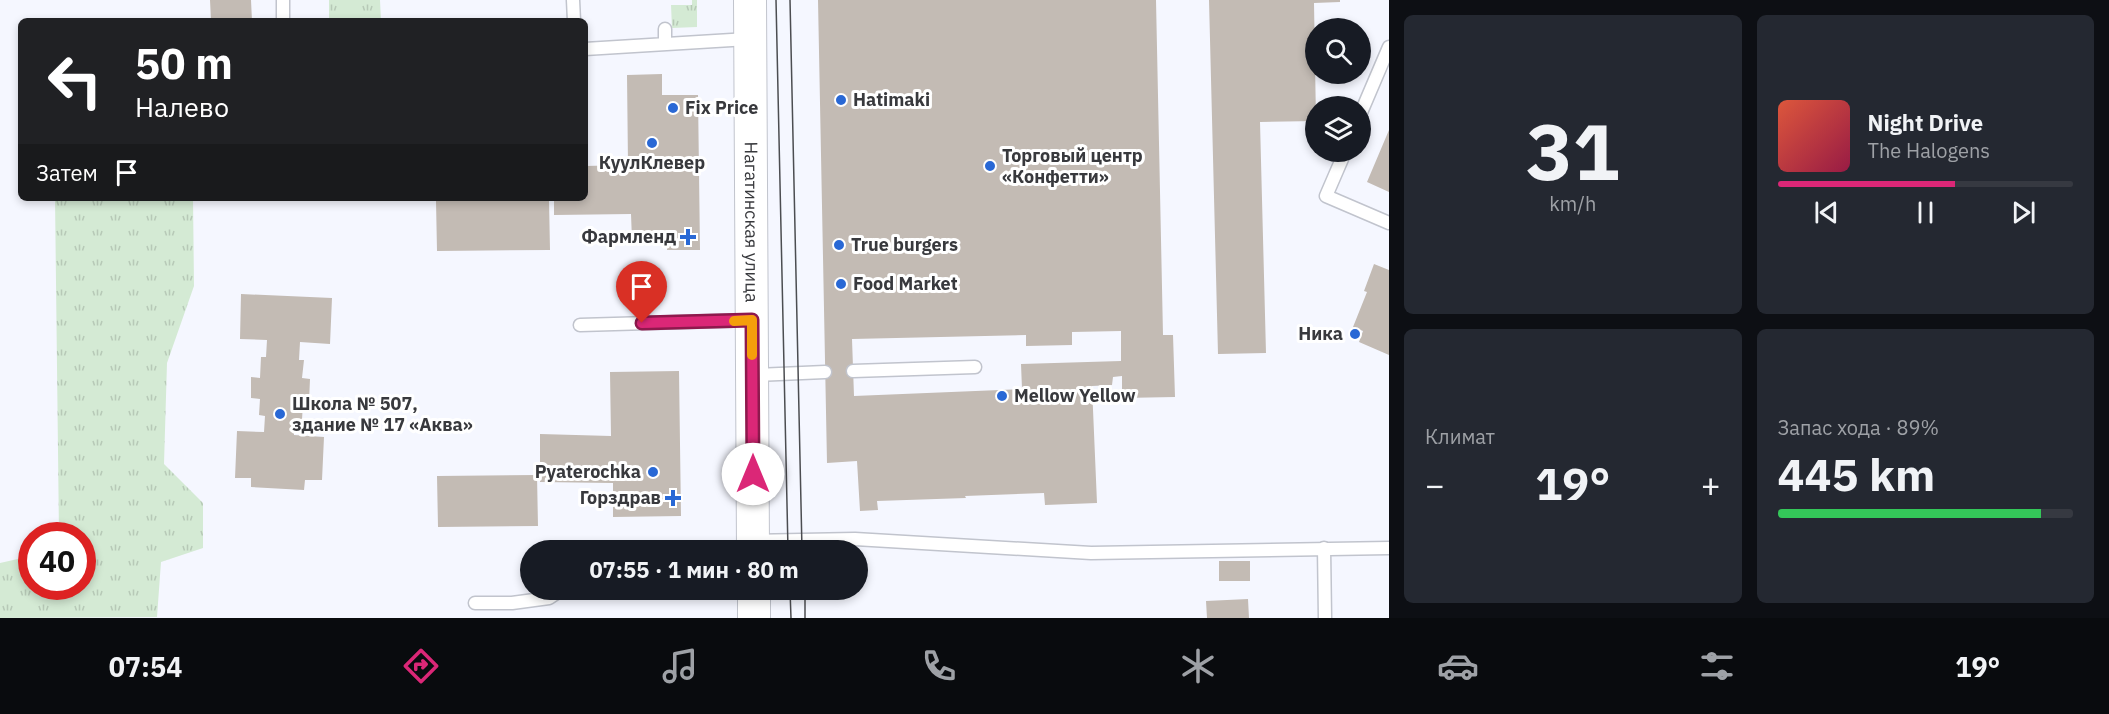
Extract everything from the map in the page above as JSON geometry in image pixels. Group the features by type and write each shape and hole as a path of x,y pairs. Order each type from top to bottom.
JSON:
{"street":[{"name":"Нагатинская улица","path":"750,0 753,540"},
{"path":"754,600 754,618"}],"lane":[{"path":"283,0 283,18"},
{"path":"573,0 574,18"},
{"path":"665,29 665,44"},
{"path":"588,49 751,39"},
{"path":"1368,96 1389,47"},
{"path":"1341,162 1326,196 1389,223"},
{"path":"580,324 752,320"},
{"path":"853,371 975,366"},
{"path":"752,375 825,372"},
{"path":"840,540 1091,553 1389,548"},
{"path":"1324,548 1325,618"},
{"path":"475,603 512,603 534,600"}],"green space":[{"path":"329,0 380,0 381,18 329,18"},
{"path":"692,0 697,0 697,27 672,28 671,5 692,5"},
{"path":"55,201 193,201 194,286 167,363 164,464 203,503 203,548 161,562 157,617 0,618 0,563 18,559 18,600 96,600 96,522 59,522"}],"building":[{"path":"210,0 251,0 252,18 211,18"},
{"name":"Торговый центр «Конфетти»","path":"818,0 1156,0 1163,335 1173,335 1175,397 1122,398 1122,376 1113,377 1112,385 1092,386 1097,503 1045,505 1044,493 877,501 878,510 860,511 857,461 827,463","holes":["1121,331 1121,361 1021,364 1022,389 854,396 852,339 1026,335 1026,346 1072,345 1072,332"]},
{"path":"1209,0 1340,0 1340,2 1314,3 1314,18 1305,18 1305,84 1315,84 1316,96 1305,96 1305,121 1260,122 1266,353 1218,354"},
{"path":"662,74 662,95 698,95 700,250 667,250 667,240 632,240 631,214 554,215 554,201 588,201 588,166 628,165 627,75"},
{"path":"1389,130 1389,192 1367,182"},
{"path":"436,201 549,201 550,250 437,251"},
{"path":"1374,264 1389,270 1389,355 1359,342 1363,331 1353,327 1367,292 1364,291"},
{"path":"241,294 332,298 330,344 300,342 299,360 304,360 302,378 310,379 309,402 303,402 302,420 294,419 294,435 324,437 322,480 305,480 304,490 251,487 251,478 235,478 237,431 264,432 265,416 259,415 260,399 251,398 251,377 260,378 261,357 266,357 267,340 240,339"},
{"path":"679,371 681,516 613,517 613,483 540,482 540,434 611,436 610,372"},
{"path":"537,475 538,526 438,527 437,476"},
{"path":"1219,561 1250,561 1250,581 1219,581"},
{"path":"1248,599 1249,618 1207,618 1206,601"}],"tram line":[{"path":"776,0 788,540"},
{"path":"790,0 802,540"},
{"path":"790,600 791,618"},
{"path":"805,600 805,618"}],"slow traffic":[{"path":"734,321 752,320 752,355"}],"place":[{"name":"Hatimaki","path":"841,100"},
{"name":"Fix Price","path":"673,108"},
{"name":"КуулКлевер","path":"652,143"},
{"name":"Торговый центр «Конфетти»","path":"990,166"},
{"name":"Фармленд","path":"688,237"},
{"name":"True burgers","path":"839,245"},
{"name":"Food Market","path":"841,284"},
{"name":"Ника","path":"1355,334"},
{"name":"Mellow Yellow","path":"1002,396"},
{"name":"Школа № 507, здание № 17 «Аква»","path":"280,414"},
{"name":"Pyaterochka","path":"653,472"},
{"name":"Горздрав","path":"673,498"}],"route":[{"path":"642,323 752,320 753,474"}]}
